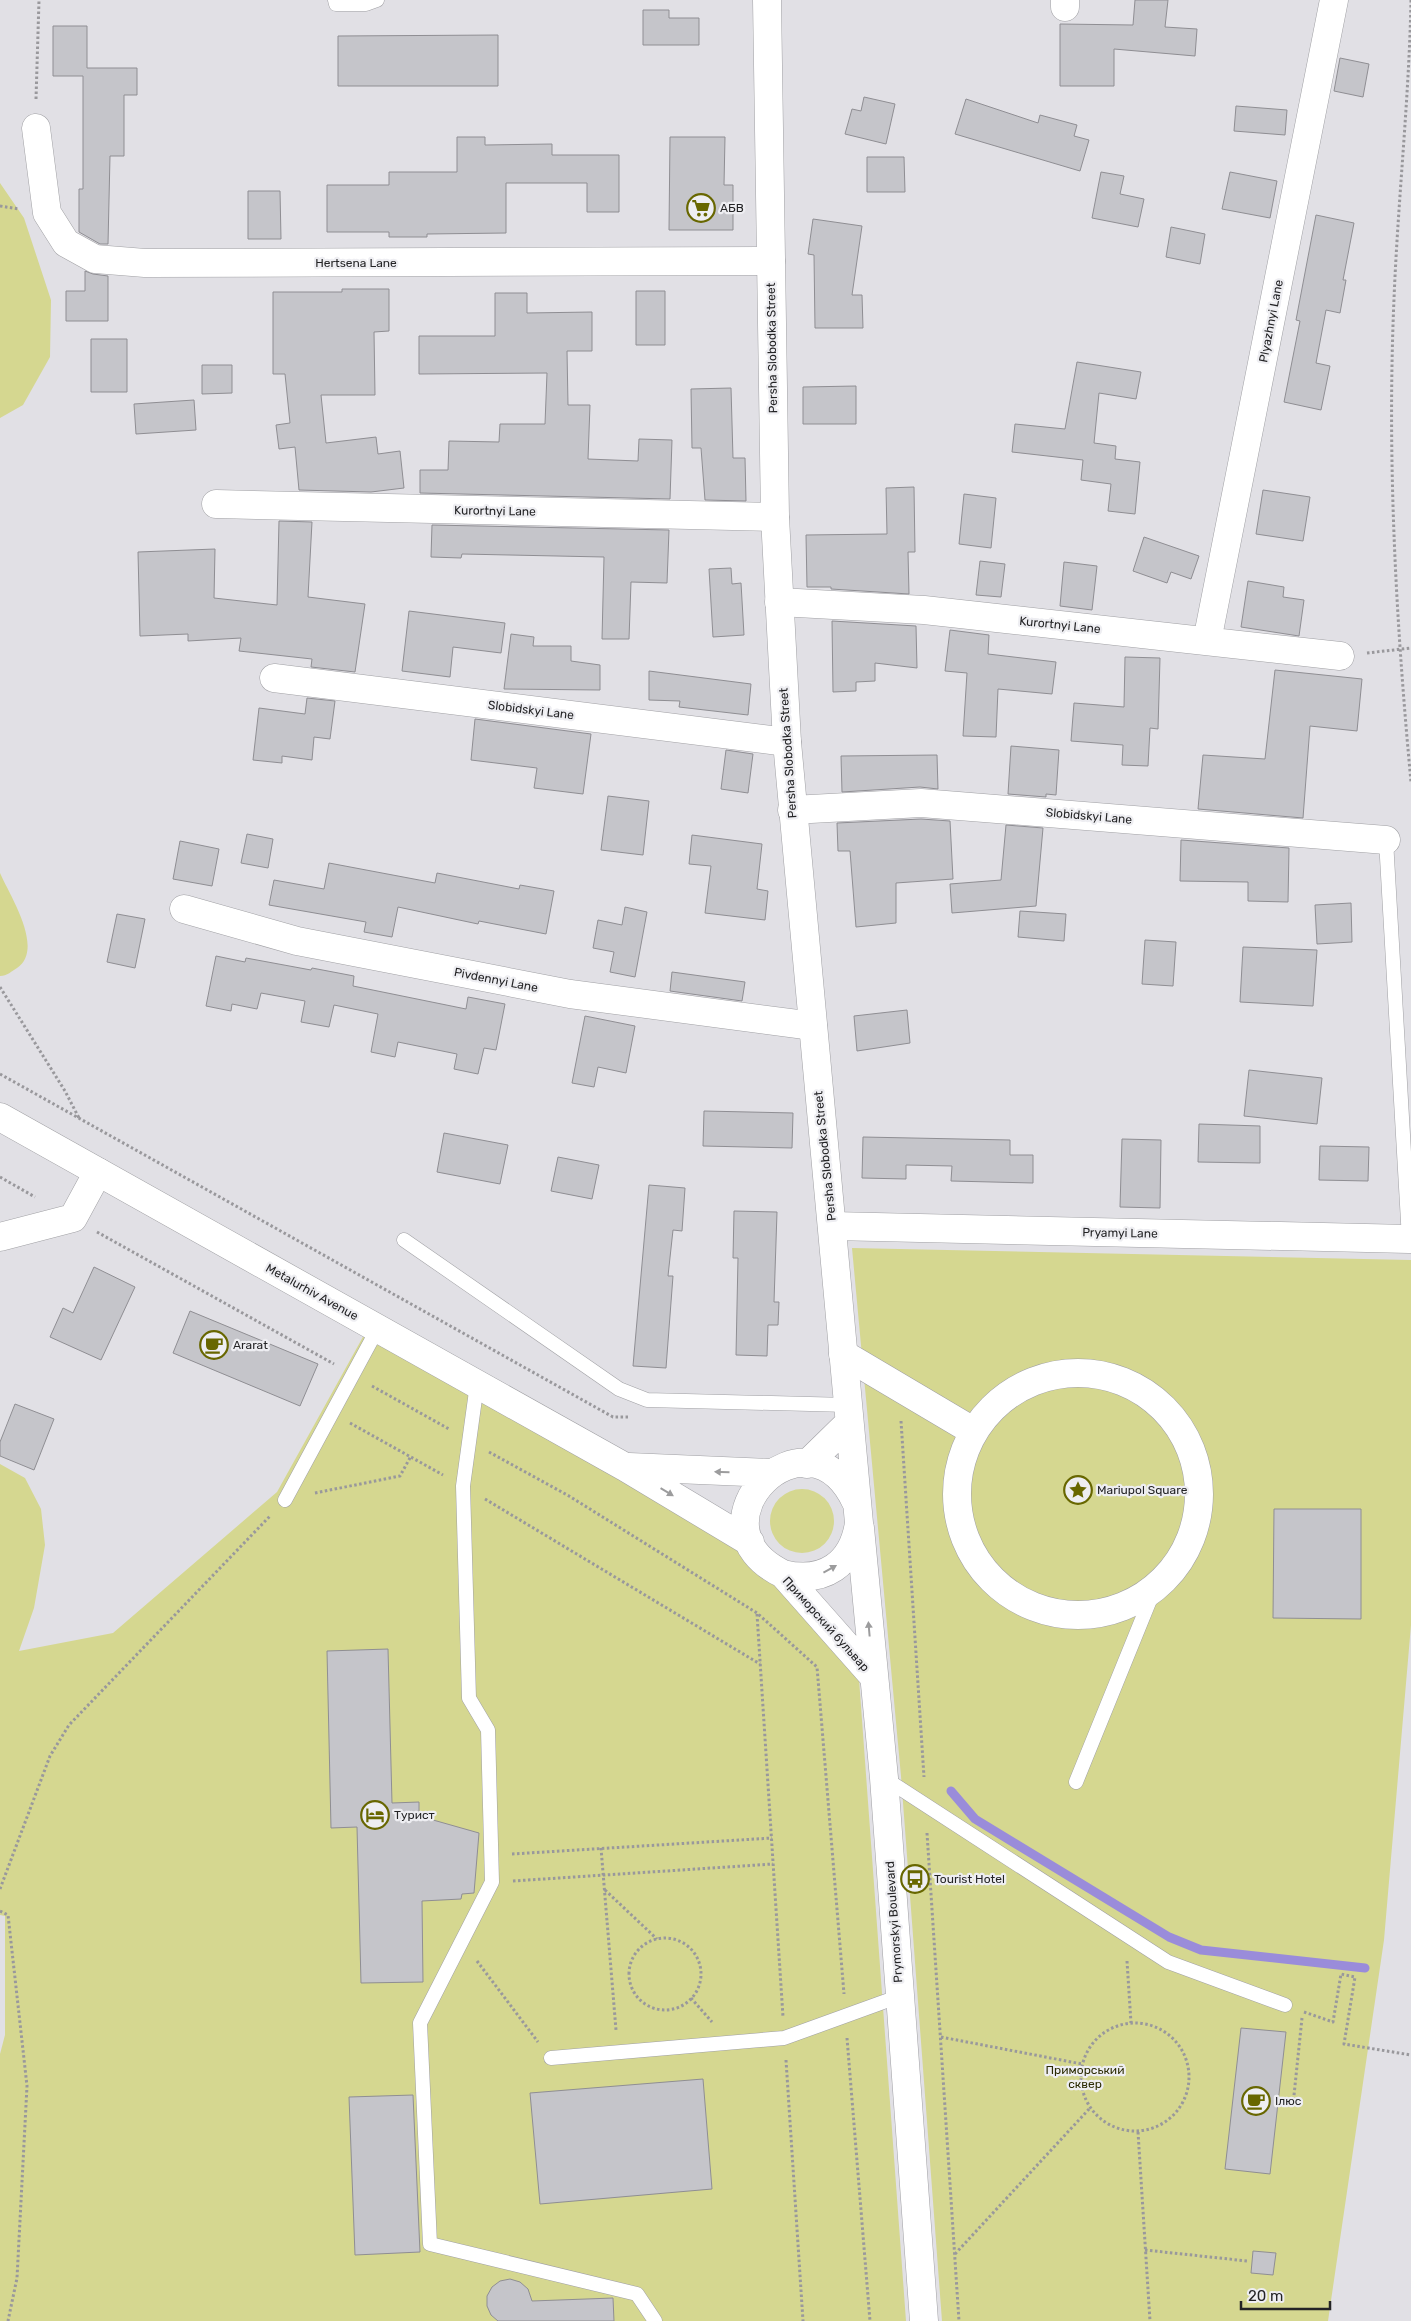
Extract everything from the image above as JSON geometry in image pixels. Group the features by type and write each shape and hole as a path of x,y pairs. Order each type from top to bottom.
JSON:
{"street":[{"name":"Persha Slobodka Street","path":"767,0 775,517 787,742 858,1513"},
{"name":"Plyazhnyi Lane","path":"1207,641 1334,0"},
{"name":"Hertsena Lane","path":"36,128 47,213 66,243 95,259 145,264 771,261"},
{"name":"Kurortnyi Lane","path":"216,504 775,517"},
{"name":"Kurortnyi Lane","path":"779,602 924,610 1340,656"},
{"name":"Slobidskyi Lane","path":"274,678 787,742"},
{"name":"Slobidskyi Lane","path":"792,810 921,803 1386,840"},
{"name":"Pivdennyi Lane","path":"184,909 297,941 570,994 813,1026"},
{"name":"Metalurhiv Avenue","path":"0,1117 625,1467 750,1542"},
{"path":"0,1237 73,1218 98,1172"},
{"name":"Pryamyi Lane","path":"832,1226 1409,1239"},
{"path":"843,1354 973,1431"},
{"path":"1071,1372 1115,1377 1154,1398 1183,1430 1199,1471 1199,1515 1183,1557 1154,1590 1115,1611 1072,1616 1029,1606 993,1582 967,1546 957,1508 958,1468 973,1431 999,1401 1024,1385 1033,1380 1071,1372"},
{"path":"807,1464 849,1414"},
{"path":"625,1467 771,1474 782,1467 807,1464 832,1472 843,1481 858,1513 853,1546 839,1564 818,1575 807,1578 783,1574"},
{"name":"Приморский бульвар","path":"771,1474 762,1480 750,1499 746,1520 750,1542 763,1562 783,1574 874,1677"},
{"name":"Prymorskyi Boulevard","path":"858,1513 884,1778 924,2321"}],"lane":[{"path":"336,0 336,4 366,4 377,0"},
{"path":"1386,840 1409,1239"},
{"path":"404,1240 618,1389 647,1400 849,1414"},
{"path":"285,1500 378,1328"},
{"path":"477,1384 463,1486 469,1698 488,1730 492,1882 420,2023 430,2244 637,2294 655,2321"},
{"path":"1076,1782 1154,1590"},
{"path":"884,1778 1168,1962 1285,2005"},
{"path":"551,2058 784,2038 900,1996"}],"path":[{"path":"36,128 39,0"},
{"path":"1411,0 1410,63 1394,299 1392,490 1399,650 1411,782"},
{"path":"1340,656 1411,648"},
{"path":"0,987 66,1090 79,1119"},
{"path":"0,1074 613,1417"},
{"path":"0,1178 569,1496 757,1613 817,1667 820,1701"},
{"path":"899,1387 959,2321"},
{"path":"332,1412 463,1486 760,1664"},
{"path":"0,1889 50,1756 70,1725 285,1500 400,1476 410,1456"},
{"path":"757,1613 803,2321"},
{"path":"492,1855 772,1838"},
{"path":"601,1848 618,2052"},
{"path":"492,1882 773,1864"},
{"path":"605,1890 657,1939 670,1938 682,1942 692,1950 699,1961 701,1974 698,1987 691,1998 681,2006 668,2010 654,2008 642,2002 634,1992 629,1979 630,1966 635,1953 645,1944 657,1939"},
{"path":"0,1911 8,1915 27,2073 16,2278 8,2321"},
{"path":"1126,1935 1131,2023"},
{"path":"462,1942 551,2058"},
{"path":"1293,2105 1303,2011 1333,2022 1341,1974 1355,1977 1344,2044 1411,2055"},
{"path":"1131,2023 1147,2024 1161,2029 1174,2039 1183,2051 1188,2066 1189,2082 1186,2097 1178,2110 1167,2121 1153,2129 1138,2132 1111,2127 1090,2108 1083,2095 1080,2080 1082,2064 1089,2048 1100,2035 1114,2027 1131,2023"},
{"path":"940,2037 1082,2064"},
{"path":"955,2254 1090,2108"},
{"path":"1138,2132 1150,2321"},
{"path":"1146,2250 1247,2261"}],"green space":[{"path":"0,183 24,218 51,300 50,357 23,405 0,418"},
{"path":"0,873 23,922 28,948 25,959 17,968 3,976 0,976"},
{"name":"Приморський сквер","path":"852,1248 1411,1260 1411,1625 1384,1940 1328,2321 942,2321 901,1776"},
{"path":"364,1335 616,1477 739,1551 754,1571 776,1586 859,1679 906,2321 0,2321 0,2054 5,2035 5,1916 0,1915 0,1464 25,1478 41,1509 45,1545 34,1608 19,1651 113,1633 277,1492"},
{"path":"796,1489 808,1489 825,1498 832,1509 834,1521 832,1533 825,1544 808,1553 796,1553 784,1548 775,1539 770,1527 770,1515 775,1503 784,1494"}],"building":[{"path":"1135,0 1168,0 1165,27 1197,29 1195,56 1114,49 1114,86 1060,86 1060,24 1133,25"},
{"path":"643,10 669,10 669,18 699,18 699,45 643,45"},
{"path":"53,26 87,26 87,68 137,68 137,95 124,95 124,156 110,156 108,244 100,244 79,232 79,189 83,189 83,76 53,76"},
{"path":"498,35 498,86 338,86 338,36"},
{"path":"1340,58 1369,64 1363,97 1334,91"},
{"path":"864,97 895,104 886,144 845,134 852,109 861,111"},
{"path":"966,99 1038,123 1040,115 1077,125 1074,136 1089,140 1080,171 955,134"},
{"path":"1236,106 1287,110 1285,135 1234,131"},
{"path":"457,137 485,137 485,145 552,144 552,155 619,155 619,212 587,212 587,183 506,183 506,233 427,234 427,237 389,237 389,232 327,232 327,185 389,185 389,172 457,172"},
{"path":"670,137 725,137 724,185 733,185 733,230 669,230"},
{"path":"867,157 904,157 905,192 867,192"},
{"path":"1101,172 1124,176 1120,194 1144,199 1138,227 1092,218"},
{"path":"1230,172 1277,181 1270,218 1222,209"},
{"path":"248,191 280,191 281,239 248,239"},
{"path":"1316,215 1354,223 1343,280 1346,280 1340,313 1326,310 1316,363 1330,366 1321,410 1284,402 1300,321 1296,320"},
{"path":"813,219 862,226 852,295 862,295 863,328 815,328 814,255 808,254"},
{"path":"1171,227 1205,234 1200,264 1166,257"},
{"path":"85,271 108,276 108,321 66,321 66,291 85,291"},
{"path":"342,289 389,289 389,331 374,332 375,395 321,395 326,443 376,437 378,454 400,451 404,488 371,492 299,490 295,447 279,449 276,425 290,423 285,374 273,374 273,292 342,292"},
{"path":"636,291 665,291 665,345 636,345"},
{"path":"495,293 527,293 527,313 592,312 592,351 567,351 568,405 590,405 588,459 638,461 639,439 672,440 670,499 420,493 420,470 448,470 449,441 499,442 500,424 545,424 547,373 419,374 419,336 495,336"},
{"path":"91,339 127,339 127,392 91,392"},
{"path":"1077,362 1141,372 1136,399 1099,393 1094,443 1116,446 1115,459 1140,462 1135,514 1108,511 1111,484 1081,480 1083,460 1012,452 1015,424 1065,429"},
{"path":"202,365 232,365 232,393 202,394"},
{"path":"856,386 856,424 803,424 803,387"},
{"path":"731,388 733,458 745,458 746,501 705,500 701,448 692,448 691,389"},
{"path":"194,400 196,430 136,434 134,404"},
{"path":"914,487 915,552 908,552 909,594 831,589 831,587 807,587 806,535 887,534 886,488"},
{"path":"1263,490 1310,497 1303,541 1256,534"},
{"path":"964,494 996,498 991,548 959,544"},
{"path":"279,521 312,522 308,597 365,604 355,672 311,667 312,659 239,651 241,638 188,641 188,634 140,636 138,552 215,549 214,598 277,605"},
{"path":"432,525 669,530 667,583 631,582 629,639 602,639 604,557 462,554 461,558 431,557"},
{"path":"1144,537 1199,556 1191,579 1171,572 1167,583 1133,571"},
{"path":"980,561 1005,564 1001,597 976,595"},
{"path":"1064,562 1097,566 1092,610 1060,606"},
{"path":"731,568 732,584 741,583 744,635 713,637 709,569"},
{"path":"1248,581 1284,587 1283,597 1304,600 1299,636 1241,627"},
{"path":"409,611 505,623 501,653 453,647 450,677 402,671"},
{"path":"832,621 916,626 917,668 875,663 875,681 856,682 856,691 833,692"},
{"path":"950,630 989,635 988,654 1056,662 1052,694 998,689 996,737 963,736 967,673 945,671"},
{"path":"511,634 534,637 533,646 571,646 571,661 600,665 600,690 504,689"},
{"path":"1125,657 1160,658 1158,729 1150,728 1148,766 1122,765 1123,745 1071,741 1074,703 1124,707"},
{"path":"1275,670 1362,679 1357,731 1310,726 1303,818 1198,809 1203,755 1265,759"},
{"path":"649,671 751,684 748,715 679,707 680,701 649,700"},
{"path":"307,698 335,701 330,739 314,737 312,760 282,756 282,763 253,760 259,708 305,714"},
{"path":"475,719 591,734 583,794 534,788 537,768 471,760"},
{"path":"1011,746 1059,750 1056,795 1046,794 1046,797 1008,794"},
{"path":"726,750 753,754 748,793 721,789"},
{"path":"937,755 938,789 920,787 842,792 841,756"},
{"path":"608,796 649,801 643,855 601,850"},
{"path":"921,819 950,821 953,879 896,883 896,923 856,927 850,851 838,851 837,823"},
{"path":"1006,825 1043,828 1036,906 952,913 950,884 1001,880"},
{"path":"247,834 273,839 268,868 241,863"},
{"path":"692,835 762,844 757,889 768,891 765,920 705,913 711,866 689,864"},
{"path":"1181,840 1289,848 1288,902 1248,901 1248,882 1180,881"},
{"path":"180,841 219,849 212,886 173,879"},
{"path":"329,863 435,883 437,873 519,889 520,885 554,891 546,934 479,921 478,924 398,907 392,937 364,932 366,922 269,905 274,880 324,889"},
{"path":"1351,903 1352,942 1317,944 1315,905"},
{"path":"625,907 647,912 635,977 610,972 614,952 593,948 598,920 622,925"},
{"path":"1020,911 1066,914 1064,941 1018,937"},
{"path":"117,914 145,919 135,968 107,962"},
{"path":"1145,940 1176,942 1173,986 1142,984"},
{"path":"1243,947 1317,950 1313,1006 1240,1002"},
{"path":"216,956 245,962 246,958 354,976 353,986 466,1009 468,997 505,1004 496,1050 484,1048 478,1074 454,1069 457,1054 398,1042 395,1057 371,1052 378,1014 334,1005 329,1027 301,1022 305,1001 261,993 257,1009 232,1004 231,1011 206,1006"},
{"path":"672,972 745,982 742,1001 670,991"},
{"path":"907,1010 910,1043 857,1051 854,1016"},
{"path":"585,1016 635,1026 626,1073 598,1067 594,1087 572,1083"},
{"path":"1249,1070 1322,1078 1317,1124 1244,1116"},
{"path":"704,1111 793,1113 792,1148 703,1146"},
{"path":"1199,1124 1260,1126 1260,1163 1198,1162"},
{"path":"444,1133 508,1145 500,1184 437,1172"},
{"path":"863,1137 1010,1140 1010,1155 1033,1155 1033,1183 951,1181 952,1166 906,1165 906,1179 862,1178"},
{"path":"1122,1139 1161,1140 1160,1208 1120,1207"},
{"path":"1320,1146 1369,1147 1368,1181 1319,1180"},
{"path":"558,1157 599,1165 592,1199 551,1191"},
{"path":"649,1185 685,1188 682,1231 673,1230 668,1276 673,1276 666,1368 633,1366"},
{"path":"734,1211 777,1212 774,1302 779,1302 778,1325 768,1325 767,1356 736,1355 738,1258 733,1258"},
{"path":"94,1267 135,1287 101,1360 50,1337 63,1308 73,1313"},
{"path":"190,1311 318,1364 300,1406 173,1353"},
{"path":"15,1404 54,1419 34,1470 0,1456 0,1442"},
{"path":"1274,1509 1361,1509 1361,1619 1273,1618"},
{"path":"388,1649 392,1803 419,1802 419,1816 479,1833 474,1893 462,1894 461,1899 422,1901 423,1982 361,1983 357,1827 331,1828 327,1651"},
{"path":"1241,2028 1286,2032 1270,2174 1225,2169"},
{"path":"703,2079 712,2189 540,2204 530,2093"},
{"path":"413,2095 420,2252 355,2255 349,2097"},
{"path":"1253,2251 1276,2253 1273,2275 1251,2273"},
{"path":"510,2279 520,2282 528,2289 532,2301 613,2298 614,2321 498,2321 491,2315 487,2306 487,2296 492,2287 500,2281"}],"waterway":[{"path":"951,1791 975,1819 1169,1937 1201,1950 1365,1968"}],"place":[{"name":"АБВ","path":"701,208"},
{"name":"Ararat","path":"214,1345"},
{"name":"Mariupol Square","path":"1078,1490"},
{"name":"Турист","path":"375,1815"},
{"name":"Tourist Hotel","path":"915,1879"},
{"name":"Ілюс","path":"1256,2101"}]}
